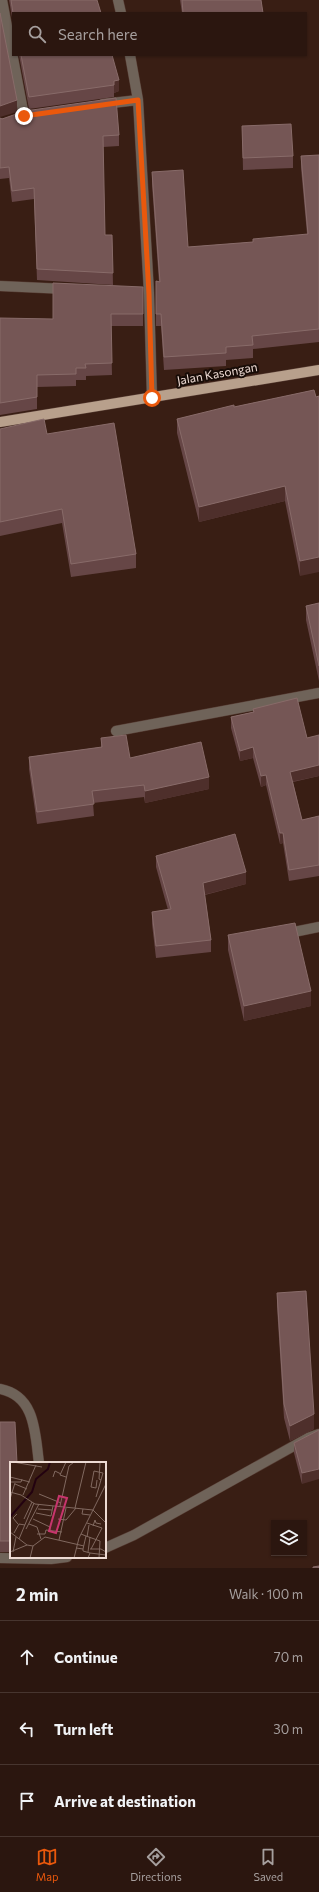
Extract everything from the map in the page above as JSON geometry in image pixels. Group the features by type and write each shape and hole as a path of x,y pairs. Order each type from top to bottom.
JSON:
{"main road":[{"name":"Jalan Kasongan","path":"0,422 319,370"}],"street":[{"path":"2,0 12,53"},
{"path":"118,0 121,12"},
{"path":"13,56 24,116"},
{"path":"130,56 138,100 145,293 152,398"},
{"path":"94,106 138,100"},
{"path":"12,120 24,116 40,114"},
{"path":"0,286 78,290"},
{"path":"116,731 319,693"},
{"path":"274,935 319,927"},
{"path":"0,1389 16,1395 26,1404 30,1412 39,1462"},
{"path":"106,1548 134,1535 308,1438 319,1434"},
{"path":"0,1558 51,1558"}],"building":[{"path":"11,0 97,0 101,12 13,12"},
{"path":"182,0 261,0 263,12 183,12"},
{"path":"0,13 17,100 0,106"},
{"path":"21,56 112,56 119,80 114,81 114,85 29,97"},
{"path":"116,98 119,135 103,136 105,235 112,235 113,273 37,269 34,188 12,191 9,167 0,168 0,118 2,119 25,111"},
{"path":"291,124 293,156 243,158 242,126"},
{"path":"319,155 319,329 252,336 253,345 226,347 226,353 164,357 161,314 156,314 156,281 160,282 152,172 183,170 188,247 253,242 253,239 308,234 301,156"},
{"path":"53,283 143,287 143,314 111,314 112,363 85,364 86,368 76,368 76,374 37,375 37,397 0,403 0,318 53,319"},
{"path":"314,390 316,397 319,396 319,557 300,561 285,486 199,507 177,419 234,405 234,407"},
{"path":"44,419 47,434 114,423 136,554 71,564 62,509 0,522 0,429"},
{"path":"319,603 319,666 306,606"},
{"path":"297,698 307,738 319,735 319,765 290,772 302,820 319,816 319,865 289,870 283,833 280,833 266,775 261,776 253,747 240,751 231,717 254,712 253,709"},
{"path":"126,735 130,758 201,742 209,777 145,791 144,785 92,791 94,804 37,812 29,757 102,747 101,738"},
{"path":"235,834 246,872 203,883 211,940 156,946 152,912 171,909 156,856"},
{"path":"295,923 311,991 244,1006 228,935"},
{"path":"306,1291 314,1414 290,1426 284,1404 277,1293"},
{"path":"0,1422 15,1422 17,1462 10,1462 10,1541 0,1541"},
{"path":"319,1430 319,1469 302,1473 294,1443"}],"route":[{"path":"24,116 138,100 149,294 152,398"}]}
